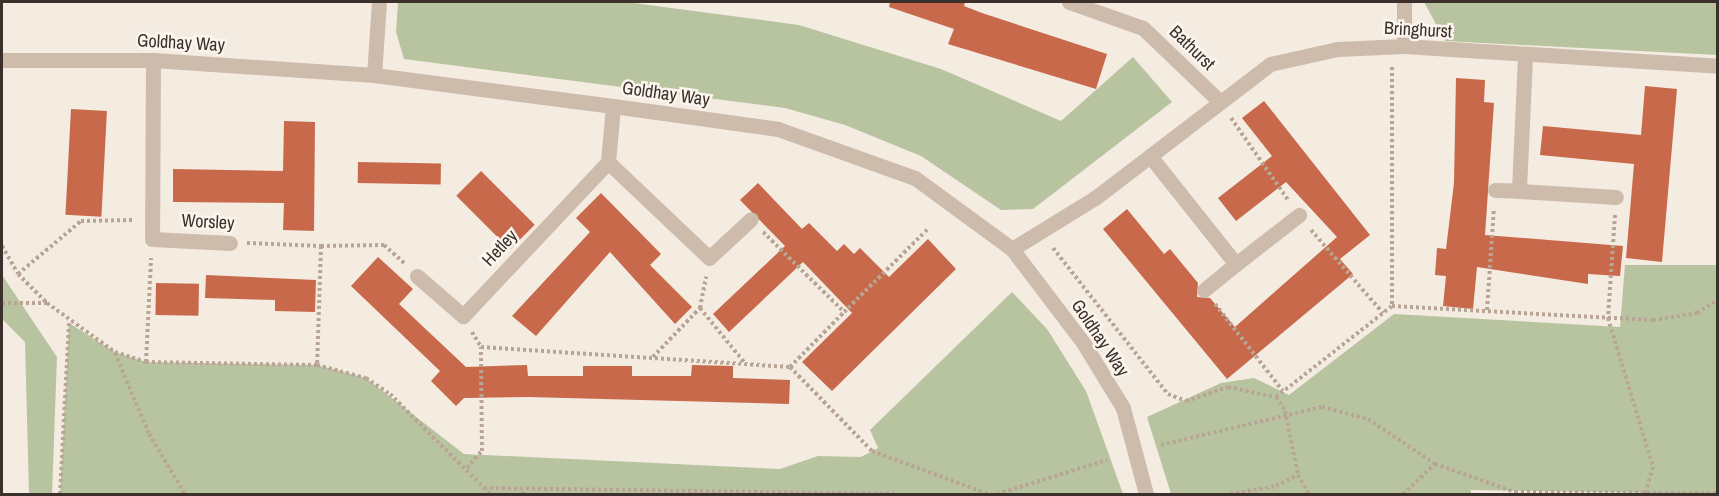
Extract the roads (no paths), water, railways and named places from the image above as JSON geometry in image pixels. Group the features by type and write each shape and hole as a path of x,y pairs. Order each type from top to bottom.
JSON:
{"street":[{"path":"374,75 379,2"},
{"name":"Bathurst","path":"1069,2 1143,28 1218,100"},
{"path":"1398,46 1404,2"},
{"name":"Bringhurst","path":"1012,249 1042,235 1150,156 1218,100 1270,64 1337,49 1398,46 1525,57 1718,66"},
{"path":"1519,191 1525,57"},
{"name":"Goldhay Way","path":"2,60 153,60 374,75 778,129 915,178 1012,249 1084,344 1123,408 1146,495"},
{"name":"Worsley","path":"153,60 152,239 230,243"},
{"path":"613,106 608,162 709,258 751,219"},
{"path":"1150,156 1236,264"},
{"name":"Hetley","path":"417,276 463,316 608,162"},
{"path":"1495,190 1616,197"},
{"path":"1204,290 1299,215"}]}
